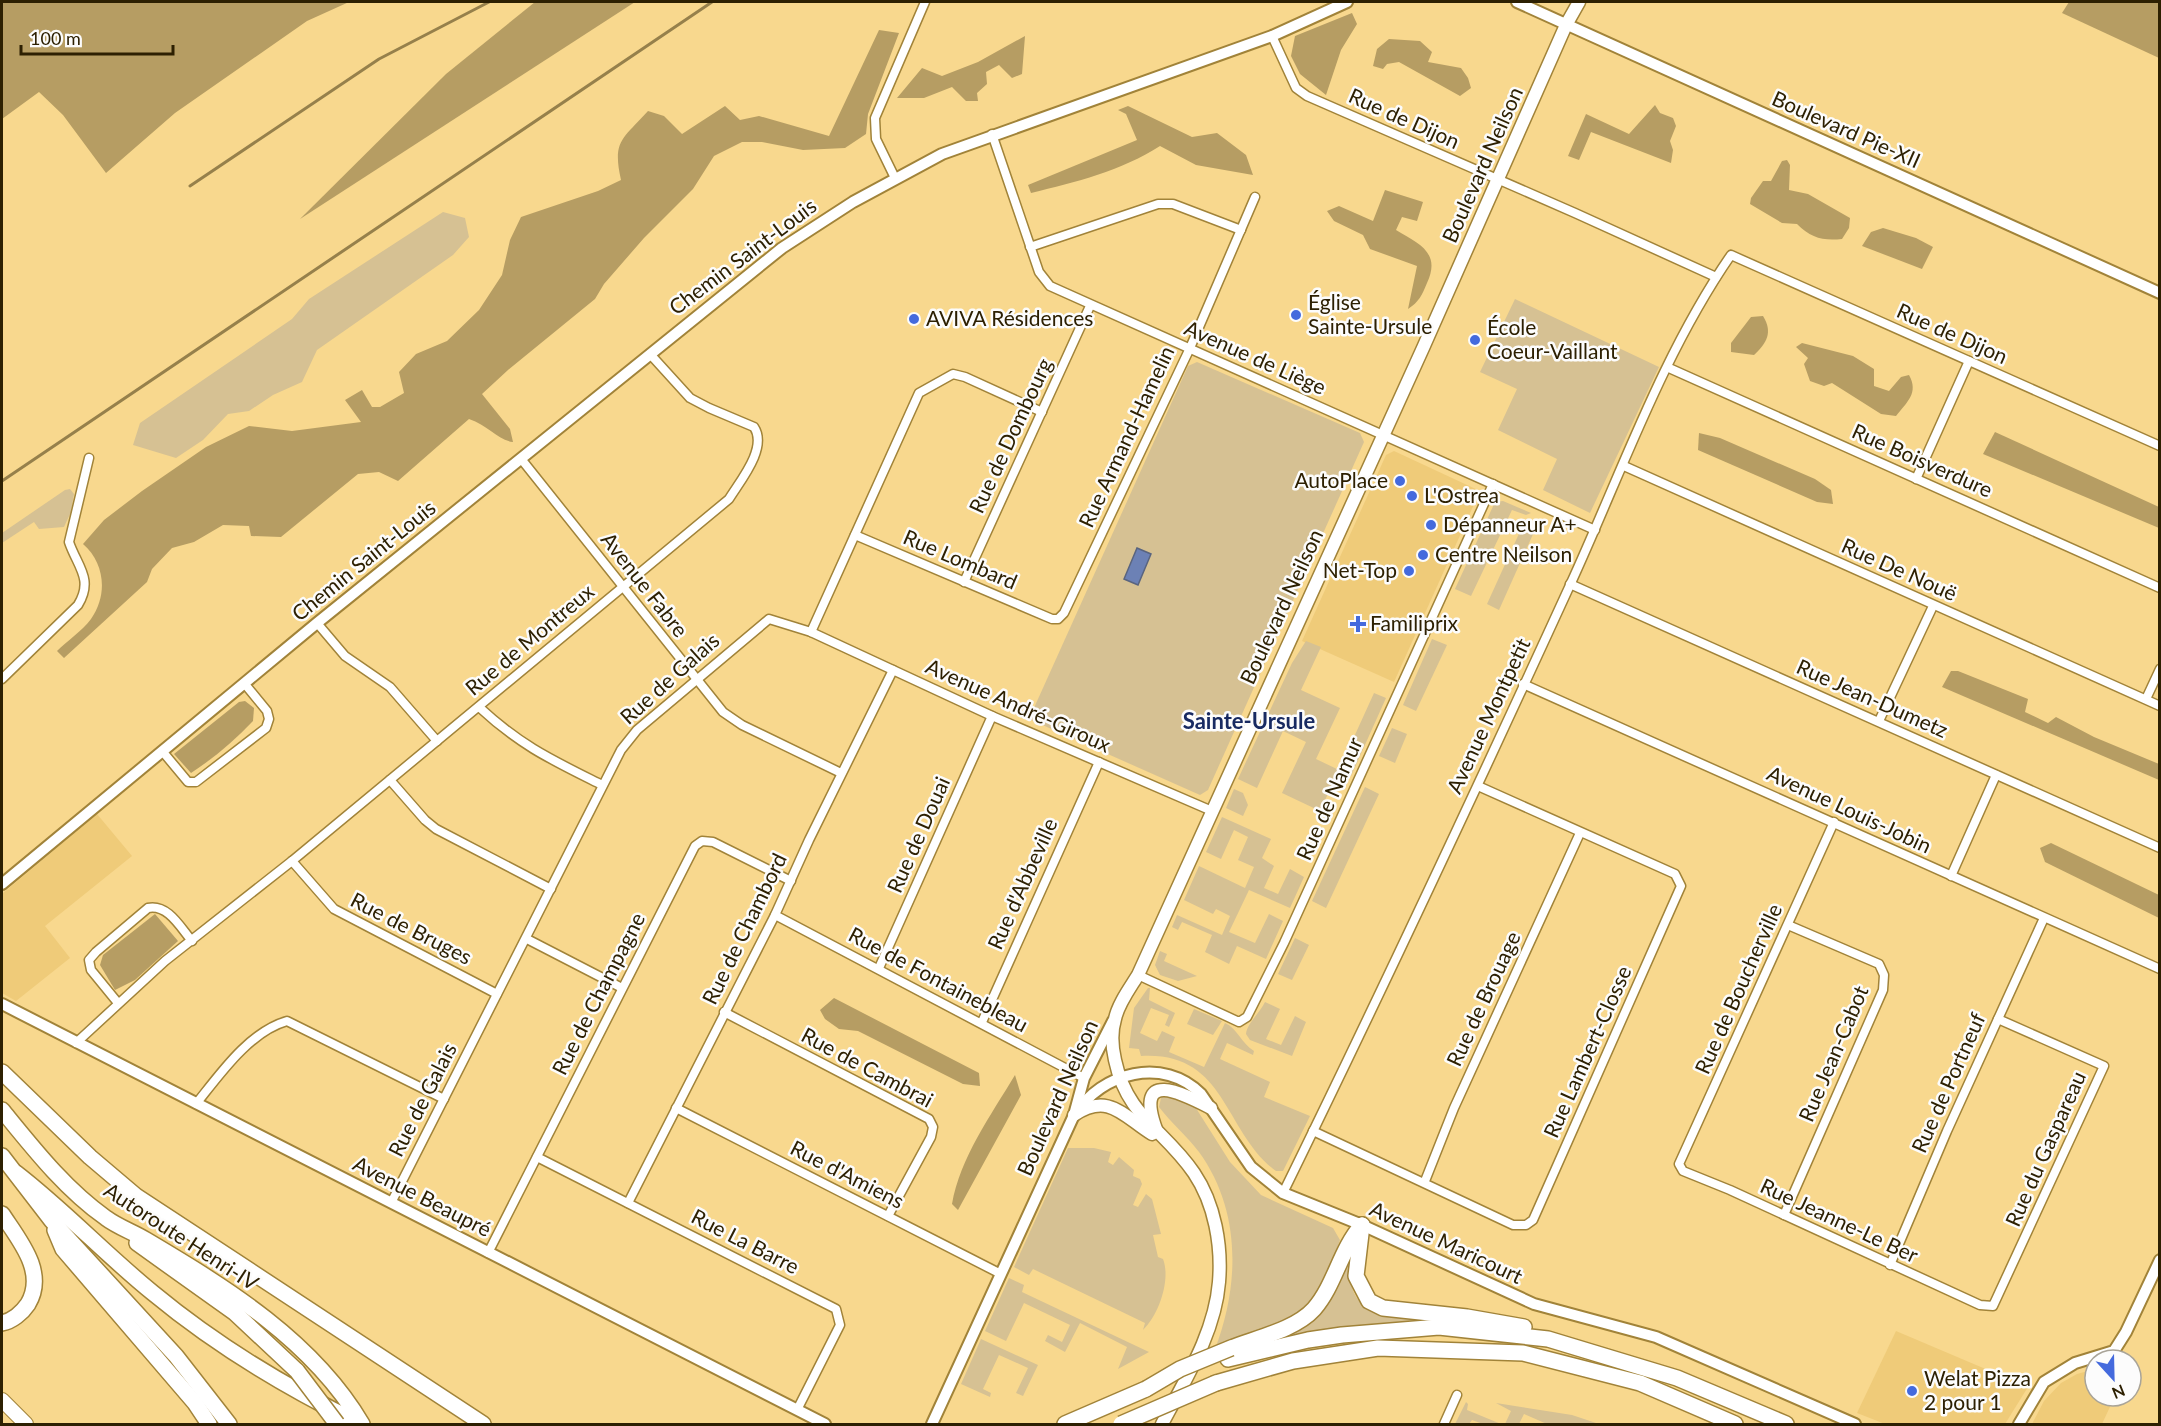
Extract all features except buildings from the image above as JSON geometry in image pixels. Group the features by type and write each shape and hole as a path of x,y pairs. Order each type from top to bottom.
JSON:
{"highway":[{"path":"2,1072 90,1157 136,1196 483,1425"},
{"name":"Autoroute Henri-IV","path":"2,1110 60,1177 107,1219 233,1293 318,1365 332,1381 362,1425"},
{"path":"2,1156 52,1221 176,1356 229,1425"},
{"path":"16,1173 154,1294 248,1363 296,1392 362,1425"},
{"path":"2,1214 25,1250 35,1281 34,1292 25,1308 15,1317 2,1323"},
{"path":"107,1219 157,1260 235,1313 297,1371 337,1425"},
{"path":"52,1221 63,1249 180,1385 209,1425"},
{"path":"1065,1425 1229,1354 1308,1315 1324,1293 1349,1240 1362,1225"},
{"path":"1362,1225 1356,1276 1369,1300 1383,1308 1467,1317 1558,1334 1656,1365 1677,1378"},
{"path":"1229,1354 1320,1338 1440,1327 1548,1339 1677,1378 1786,1425"},
{"path":"1121,1425 1216,1383 1293,1361 1378,1348 1523,1353 1640,1383 1735,1425"},
{"path":"332,1381 348,1393 372,1425"},
{"path":"5,1402 26,1425"}],"main road":[{"name":"Boulevard Neilson","path":"1115,1018 1138,975 1566,25 1580,2"},
{"path":"1115,1018 1113,1049 1119,1080 1135,1108 1194,1173 1207,1198 1216,1227 1220,1269 1217,1299 1207,1333 1162,1425"},
{"path":"1168,1144 1157,1131 1152,1118 1151,1103 1155,1094 1165,1089 1173,1089 1211,1108"},
{"path":"1074,1115 1087,1107 1104,1105 1124,1114 1168,1144"}],"street":[{"path":"895,178 876,139 875,118 925,2"},
{"name":"Chemin Saint-Louis","path":"2,884 317,623 522,460 782,248 816,224 895,178 942,154 1272,36 1347,2"},
{"name":"Boulevard Pie-XII","path":"1517,2 2160,293"},
{"name":"Rue de Dijon","path":"1272,36 1296,88 1307,96 1716,277"},
{"name":"Avenue de Liège","path":"992,135 1044,281 1060,292 1383,433 1594,530"},
{"name":"Rue Armand-Hamelin","path":"1052,619 1058,619 1064,613 1190,348 1255,197"},
{"path":"1030,247 1158,204 1173,204 1241,230"},
{"name":"Rue de Dijon","path":"1731,255 2159,443"},
{"name":"Avenue Montpetit","path":"1283,1193 1478,786 1669,368 1716,277 1731,255"},
{"name":"Rue de Dombourg","path":"964,582 1090,306"},
{"name":"Rue de Montreux","path":"76,1043 118,1003 192,941 729,499 749,466 759,440 754,427 690,398 650,354"},
{"path":"1916,479 1969,361"},
{"name":"Rue Boisverdure","path":"1669,368 2160,588"},
{"path":"811,632 919,393 929,385 952,374 965,377 1042,412"},
{"path":"2,679 78,605 86,589 84,571 69,542 89,458"},
{"name":"Avenue Fabre","path":"522,460 696,679 732,719 841,773"},
{"name":"Rue De Nouë","path":"1624,466 2160,706"},
{"name":"Rue de Namur","path":"1138,975 1239,1022 1247,1017 1284,943 1493,484"},
{"name":"Rue Lombard","path":"855,535 1052,619"},
{"name":"Rue Jean-Dumetz","path":"1570,584 2160,848"},
{"path":"1879,721 1933,606"},
{"name":"Rue de Galais","path":"391,1203 621,750 637,730 769,619 811,632"},
{"path":"317,623 345,656 390,687 437,741"},
{"name":"Avenue André-Giroux","path":"811,632 992,716 1212,811"},
{"path":"2146,699 2160,669"},
{"name":"Rue de Chambord","path":"628,1203 775,915 841,773 893,670"},
{"path":"163,752 188,782 196,782 266,728 270,719 267,711 244,683"},
{"name":"Avenue Louis-Jobin","path":"1523,684 2160,969"},
{"path":"479,707 526,747 602,785"},
{"name":"Rue de Douai","path":"879,968 992,716"},
{"name":"Rue d'Abbeville","path":"981,1022 1099,762"},
{"path":"1951,876 1996,775"},
{"path":"390,780 425,820 436,829 551,889"},
{"name":"Rue Lambert-Closse","path":"1313,1131 1425,1181 1513,1225 1526,1225 1533,1220 1679,892 1679,879 1675,874 1478,786"},
{"name":"Rue de Boucherville","path":"1683,1171 1679,1164 1834,822"},
{"name":"Rue de Brouage","path":"1425,1181 1454,1108 1580,833"},
{"name":"Rue de Champagne","path":"488,1253 695,846 702,841 713,842 790,880"},
{"name":"Rue de Bruges","path":"292,861 334,909 497,994"},
{"path":"118,1003 91,970 89,960 148,908 158,906 165,910 192,941"},
{"name":"Rue de Fontainebleau","path":"775,915 1084,1078"},
{"name":"Rue de Portneuf","path":"1890,1264 2044,918"},
{"name":"Rue Jean-Cabot","path":"1784,1215 1883,990 1884,975 1879,964 1788,925"},
{"path":"527,939 622,987"},
{"name":"Avenue Beaupré","path":"2,1004 825,1425"},
{"name":"Rue de Cambrai","path":"724,1012 929,1119 933,1127 931,1137 888,1216"},
{"name":"Boulevard Neilson","path":"932,1425 1074,1115 1084,1078 1115,1018"},
{"name":"Rue du Gaspareau","path":"1980,1305 1989,1308 1996,1302 2104,1066 1998,1019"},
{"path":"196,1104 243,1050 275,1025 287,1021 444,1099"},
{"name":"Avenue Maricourt","path":"1074,1115 1089,1095 1119,1080 1139,1072 1164,1072 1193,1085 1251,1167 1283,1193 1362,1225 1534,1304 1656,1337 1855,1425"},
{"name":"Rue d'Amiens","path":"676,1108 1001,1274"},
{"name":"Rue La Barre","path":"537,1157 836,1309 840,1325 797,1410"},
{"name":"Rue Jeanne-Le Ber","path":"1683,1171 1980,1305"},
{"path":"2019,1425 2043,1382 2075,1364 2114,1351 2126,1332 2160,1260"},
{"path":"1444,1425 1457,1395"}],"shaded area":[{"path":"2,2 349,2 307,21 175,113 106,173 63,115 39,92 2,119"},
{"path":"535,2 635,2 300,219 446,74"},
{"path":"2069,2 2159,2 2159,58 2062,13"},
{"path":"1352,13 1357,24 1341,50 1326,95 1300,74 1291,56 1295,36"},
{"path":"879,30 899,33 868,114 866,134 845,148 803,150 762,142 742,142 714,156 693,189 644,238 604,284 595,299 482,394 510,429 513,442 507,441 469,419 398,481 379,472 358,474 281,537 251,536 249,526 223,525 194,542 172,548 152,569 147,582 64,658 57,651 91,619 100,600 102,580 100,570 96,560 83,544 104,520 142,491 206,447 249,426 292,431 361,422 345,400 362,390 372,407 380,407 404,393 399,372 416,354 447,341 479,310 502,275 510,240 521,217 598,191 621,180 619,148 626,135 648,111 664,116 682,134 725,106 740,120 759,116 829,136"},
{"path":"1025,36 1022,74 1012,78 999,65 986,72 987,84 977,93 978,101 966,101 952,87 924,98 897,98 922,68 942,76 978,62"},
{"path":"1389,39 1420,41 1432,52 1428,62 1461,68 1471,88 1460,96 1399,62 1387,64 1383,69 1373,66 1377,49"},
{"path":"1655,105 1660,113 1673,118 1676,126 1670,141 1673,150 1671,163 1591,132 1579,160 1568,156 1586,114 1629,134"},
{"path":"1128,106 1192,137 1217,133 1246,155 1253,175 1196,165 1160,146 1114,169 1031,193 1028,185 1137,140 1126,114 1118,110"},
{"path":"1787,160 1790,165 1789,190 1808,194 1850,218 1849,228 1842,239 1818,238 1807,233 1797,224 1782,223 1750,204 1751,198 1763,181 1771,181 1782,161"},
{"path":"1385,190 1423,202 1417,221 1402,217 1396,230 1420,245 1430,257 1431,273 1422,295 1408,309 1417,266 1370,249 1363,235 1334,221 1327,211 1339,206 1373,221"},
{"path":"443,212 465,218 469,237 453,255 317,350 302,382 273,395 249,411 228,414 203,440 176,458 133,445 140,423 292,319 309,299"},
{"path":"1883,228 1916,238 1933,247 1922,269 1862,246 1871,232"},
{"path":"1515,299 1659,367 1590,513 1543,490 1557,459 1498,430 1517,389 1480,372"},
{"path":"1763,316 1768,332 1759,351 1754,355 1731,352 1731,343 1751,317"},
{"path":"1802,343 1853,356 1874,369 1874,386 1889,391 1901,377 1909,375 1913,387 1908,402 1896,416 1881,414 1832,383 1824,386 1810,381 1804,364 1808,358 1796,347"},
{"path":"1197,362 1360,433 1364,442 1208,790 1200,795 1029,719 1188,366"},
{"path":"1995,432 2159,507 2159,528 1983,454"},
{"path":"1699,433 1720,438 1815,479 1831,490 1833,504 1817,502 1698,450"},
{"path":"1394,451 1480,491 1394,682 1302,641 1386,455"},
{"path":"70,489 74,494 71,512 64,527 39,529 34,522 2,543 2,533 65,490"},
{"path":"1503,501 1531,513 1526,515 1512,510 1471,596 1455,589 1495,502"},
{"path":"1522,527 1534,532 1499,610 1487,604"},
{"path":"1432,639 1447,645 1416,711 1403,705"},
{"path":"1306,641 1321,647 1301,690 1340,708 1316,759 1339,770 1320,811 1282,793 1306,742 1283,731 1257,788 1238,779 1292,663"},
{"path":"1951,671 1958,671 2028,699 2025,712 2048,723 2056,717 2094,737 2159,764 2159,780 1942,687"},
{"path":"1374,693 1386,698 1351,776 1339,770"},
{"path":"245,701 254,708 253,721 223,749 191,773 174,754 239,702"},
{"path":"1392,728 1407,734 1395,763 1379,756"},
{"path":"1365,787 1379,794 1326,908 1312,901"},
{"path":"1234,789 1243,793 1248,805 1243,816 1226,808"},
{"path":"97,814 132,856 45,926 70,958 16,1001 2,993 2,894"},
{"path":"1222,817 1271,839 1262,858 1274,866 1264,888 1278,894 1290,869 1304,877 1290,908 1249,890 1229,932 1255,943 1269,914 1283,921 1266,959 1237,946 1229,964 1205,952 1212,935 1182,922 1178,930 1172,927 1177,915 1222,935 1230,916 1216,909 1213,914 1184,900 1199,866 1245,888 1254,867 1238,860 1248,837 1234,830 1221,859 1206,852"},
{"path":"2051,843 2159,895 2159,918 2045,862 2040,848"},
{"path":"155,914 178,941 135,980 115,990 100,965 103,955"},
{"path":"1295,938 1309,945 1292,980 1278,974"},
{"path":"1160,951 1167,954 1164,961 1197,976 1178,981 1160,975 1155,965"},
{"path":"1150,988 1149,1000 1175,1013 1169,1027 1165,1025 1169,1015 1151,1008 1140,1033 1157,1041 1162,1031 1175,1037 1169,1052 1204,1067 1225,1023 1254,1051 1253,1055 1227,1043 1220,1059 1270,1082 1264,1097 1310,1116 1283,1171 1276,1171 1259,1155 1221,1097 1208,1080 1191,1066 1169,1058 1141,1056 1139,1049 1129,1048 1134,1008"},
{"path":"834,998 979,1073 980,1086 963,1084 858,1031 839,1029 825,1019 820,1010"},
{"path":"1265,1002 1280,1009 1266,1039 1281,1045 1295,1016 1306,1022 1292,1056 1250,1040 1246,1034"},
{"path":"1194,1009 1222,1021 1213,1035 1187,1024"},
{"path":"1015,1075 1021,1095 958,1210 952,1204 962,1170 978,1137"},
{"path":"1168,1093 1194,1105 1230,1162 1261,1195 1333,1228 1340,1240 1320,1295 1301,1315 1215,1349 1229,1299 1232,1273 1229,1223 1223,1198 1213,1174 1199,1152 1159,1107 1161,1098"},
{"path":"1068,1148 1094,1148 1111,1152 1108,1162 1113,1165 1119,1157 1134,1170 1133,1176 1140,1179 1142,1184 1133,1205 1138,1207 1146,1194 1152,1199 1161,1234 1153,1235 1158,1257 1163,1259 1166,1276 1158,1306 1143,1330 1145,1323 1033,1269 1029,1275 1014,1267"},
{"path":"1354,1246 1350,1276 1351,1285 1360,1302 1378,1313 1448,1320 1343,1327 1255,1344 1294,1328"},
{"path":"1009,1278 1024,1285 1022,1292 1149,1352 1118,1369 1127,1347 1080,1323 1065,1352 1045,1341 1048,1335 1062,1342 1070,1325 1024,1303 1006,1341 985,1331"},
{"path":"1896,1331 2028,1387 2005,1424 1885,1424 1857,1413"},
{"path":"981,1339 1038,1365 1023,1396 1016,1393 1028,1368 999,1355 983,1389 991,1393 990,1397 961,1384"},
{"path":"2083,1372 2083,1408 2109,1408 2102,1424 2032,1424 2044,1401 2061,1383"},
{"path":"1466,1402 1467,1410 1501,1424 1483,1424 1472,1420 1469,1424 1455,1424"},
{"path":"1496,1403 1572,1415 1599,1424 1547,1424 1524,1414 1519,1424 1505,1424 1511,1411"}],"water":[{"path":"1137,548 1151,554 1138,585 1124,579"}],"railway":[{"path":"190,186 379,59 489,2"},
{"path":"2,481 712,2"}],"place":[{"name":"Église Sainte-Ursule","path":"1296,315"},
{"name":"AVIVA Résidences","path":"914,319"},
{"name":"École Coeur-Vaillant","path":"1475,340"},
{"name":"AutoPlace","path":"1400,481"},
{"name":"L'Ostrea","path":"1412,496"},
{"name":"Dépanneur A+","path":"1431,525"},
{"name":"Centre Neilson","path":"1423,555"},
{"name":"Net-Top","path":"1409,571"},
{"name":"Familiprix","path":"1358,624"},
{"name":"Welat Pizza 2 pour 1","path":"1912,1391"}],"district":[{"name":"Sainte-Ursule","path":"1249,721"}]}
